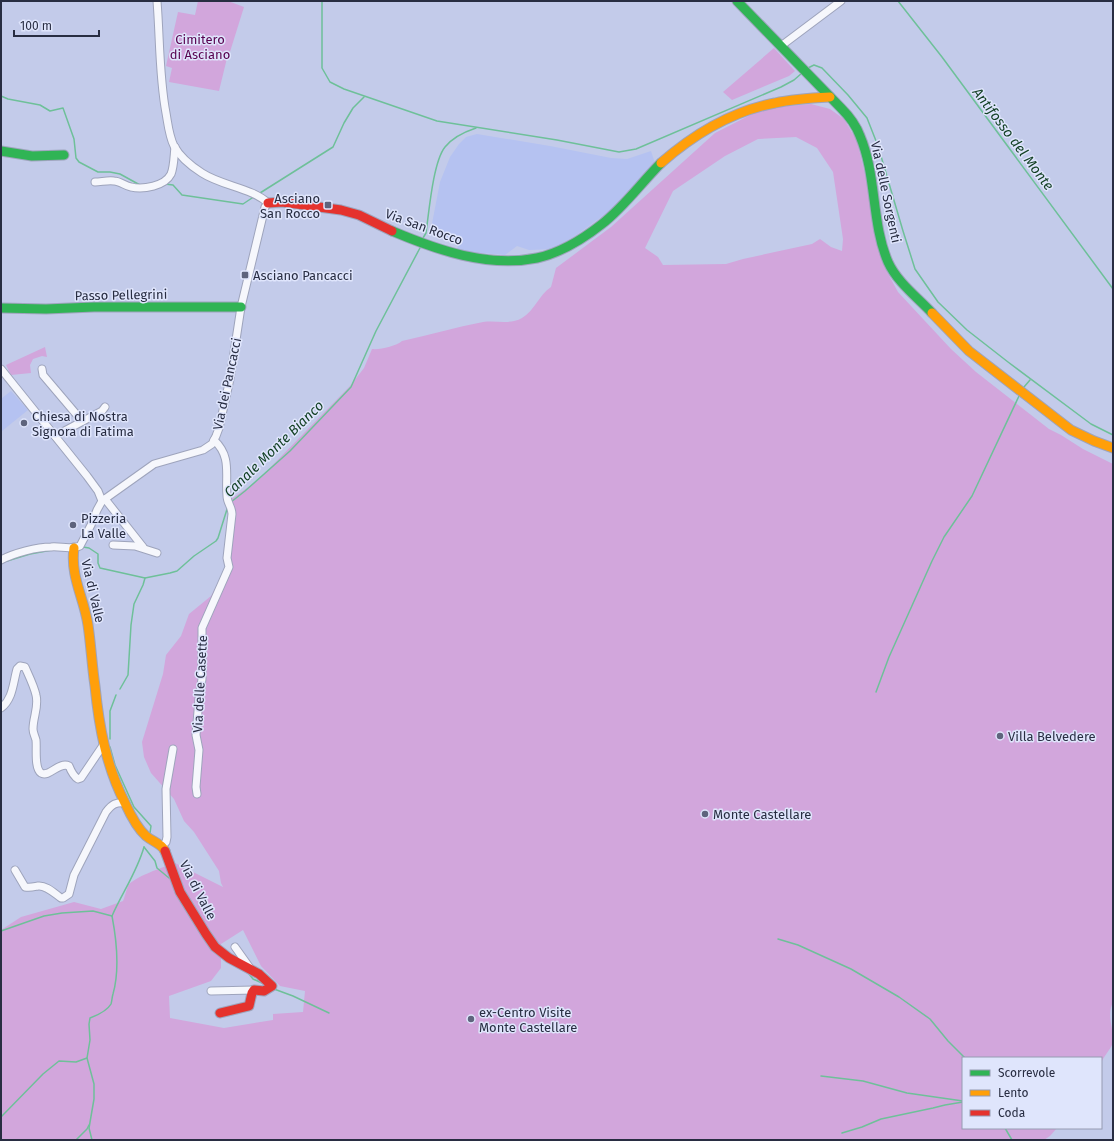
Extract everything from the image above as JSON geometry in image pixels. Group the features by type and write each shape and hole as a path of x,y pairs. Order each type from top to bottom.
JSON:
{"street":[{"name":"Via San Rocco","path":"157,1 163,96 170,132 175,147 187,162 203,174 217,181 253,194 264,200 346,211 422,243 469,256 493,260 522,260 548,255 573,242 602,224 674,154 691,140 711,128 742,113 765,105 794,100 830,97"},
{"name":"Via delle Sorgenti","path":"737,1 830,97 853,123 862,140 867,157 883,244 886,254 898,278 953,336 974,355 1071,430 1113,448"},
{"path":"781,46 841,1"},
{"path":"95,182 115,180 130,187 138,188 147,187 162,182 170,175 175,147"},
{"path":"1,151 26,156 64,155"},
{"name":"Via dei Pancacci","path":"103,500 154,464 202,450 214,440 219,428 230,379 241,307 265,207 264,200"},
{"name":"Passo Pellegrini","path":"1,308 241,307"},
{"path":"1,369 87,476 103,500 143,548"},
{"path":"42,369 43,375 82,421"},
{"path":"55,436 105,408"},
{"name":"Via delle Casette","path":"197,794 196,787 199,750 196,735 202,679 202,628 228,567 227,558 232,514 229,504 226,456 220,445 214,440"},
{"name":"Via di Valle","path":"103,500 82,543 73,550 72,561 73,571 85,610 97,705 111,774 125,803 145,836 162,846 178,887 215,947 224,955 266,979 272,986 264,991 254,990"},
{"path":"112,545 130,545 157,553"},
{"path":"2,559 41,548 57,546 73,550"},
{"path":"1,708 6,704 11,695 18,669 20,666 25,667 36,695 37,706 33,728 36,740 36,763 39,771 43,774 66,764 69,766 75,778 81,778 104,744"},
{"path":"162,846 166,842 167,837 166,789 173,749"},
{"path":"15,870 25,887 29,888 39,886 51,891 61,898 64,898 69,894 74,875 106,812 113,804 125,803"},
{"path":"236,947 250,969"},
{"path":"211,991 254,990 249,1006 220,1013"}],"shaded area":[{"path":"477,134 611,158 627,159 651,151 655,163 607,213 575,236 553,249 529,250 517,246 505,255 469,252 457,249 459,242 430,234 440,182 450,157 466,137"},
{"path":"11,391 28,410 2,431 1,399"}],"green space":[{"name":"Cimitero di Asciano","path":"198,1 228,1 244,7 229,55 228,54 219,91 169,82 172,68 166,66 178,12 195,15"},
{"path":"774,48 795,71 789,76 732,100 723,92"},
{"path":"811,104 830,109 844,119 857,141 885,268 898,292 951,349 976,372 1049,429 1083,449 1113,464 1113,1002 1110,1017 1113,1042 1111,1048 1102,1061 1102,1057 962,1057 962,1129 1056,1129 1044,1140 1,1140 1,930 21,917 74,902 101,909 123,901 128,886 136,879 175,863 223,887 219,871 194,832 184,821 174,799 151,773 144,757 142,742 163,674 166,655 181,636 189,614 211,596 219,581 230,568 234,517 230,500 258,480 350,386 364,368 372,349 388,347 402,341 473,324 483,322 513,321 522,318 551,287 556,268 611,227 715,133 764,108","holes":["796,137 817,148 833,172 843,239 842,251 831,247 820,239 812,244 726,264 663,265 658,257 645,248 673,191 725,156 758,139","243,930 261,966 280,986 305,991 303,1012 273,1014 273,1020 224,1028 170,1018 169,996 211,981 221,968 221,944"]},
{"path":"45,347 47,357 42,356 33,359 30,365 31,373 11,375 6,365"}],"waterway":[{"path":"322,1 322,68 330,82 344,89 437,121 557,140 619,152 636,149 781,87 794,80 802,73"},
{"name":"Antifosso del Monte","path":"898,1 942,57 1113,289"},
{"path":"808,68 814,65 822,68 848,95 867,118 878,146 915,269 938,302 967,330 1008,362 1091,424 1113,435"},
{"path":"1,96 8,99 40,105 50,111 63,108 74,139 76,158 79,162 98,172 120,174 140,185"},
{"path":"260,193 333,147 353,108 364,97"},
{"name":"Canale Monte Bianco","path":"423,238 426,233 432,188 437,164 441,154 448,143 463,133 476,128"},
{"path":"165,184 173,185 182,195 243,204 255,196"},
{"name":"Canale Monte Bianco","path":"231,502 290,451 351,387 376,331 421,246"},
{"path":"1024,387 1030,380"},
{"path":"876,692 889,657 932,561 944,537 972,496 1019,396"},
{"name":"Canale Monte Bianco","path":"83,547 89,548 98,554 98,563 100,568 145,578 170,573 177,571 194,556 216,541 228,506"},
{"name":"Canale Monte Bianco","path":"7,561 30,554 52,550"},
{"path":"120,689 128,675 131,625 134,604 145,578"},
{"path":"110,739 110,711 116,695"},
{"path":"110,747 115,765 134,807 151,826 150,833"},
{"path":"144,847 155,861 157,868 169,878"},
{"path":"112,916 137,865 144,847"},
{"path":"1,931 44,916 62,913 93,911 112,916"},
{"path":"92,1140 89,1128 94,1099 94,1084 87,1058 90,1040 89,1024 90,1018 105,1011 109,1006 115,985 117,965 112,916"},
{"path":"778,939 798,945 851,969 899,997 930,1019 948,1041 964,1057"},
{"path":"249,974 253,979 262,983"},
{"path":"274,989 329,1013"},
{"path":"1,1117 43,1074 59,1061 76,1062 87,1058"},
{"path":"821,1076 863,1081 907,1093 962,1101"},
{"path":"842,1133 881,1119 962,1102"},
{"path":"76,1140 89,1125"},
{"path":"1006,1129 1012,1140"}],"traffic: fast":[{"path":"737,1 844,111 854,124 865,151 869,167 879,231 888,262 902,283 932,313"},
{"path":"1,151 32,156 64,155"},
{"path":"392,231 445,251 481,259 500,261 546,256 571,245 602,224 625,203 661,163"},
{"path":"1,308 241,307"}],"traffic: slow":[{"path":"661,163 700,134 729,118 744,112 782,102 830,97"},
{"path":"932,313 969,351 1071,430 1113,448"},
{"path":"74,548 74,568 88,625 101,731 108,760 118,789 134,821 146,836 159,844 165,851"}],"traffic: jam":[{"path":"268,203 282,202 341,210 359,215 392,231"},
{"path":"165,851 180,892 215,947 229,958 259,974 272,986 264,991 254,990 249,1006 220,1013"}],"place":[{"name":"Asciano San Rocco","path":"328,205"},
{"name":"Asciano Pancacci","path":"245,275"},
{"name":"Chiesa di Nostra Signora di Fatima","path":"24,423"},
{"name":"Pizzeria La Valle","path":"73,525"},
{"name":"Villa Belvedere","path":"1000,736"},
{"name":"Monte Castellare","path":"705,814"},
{"name":"ex-Centro Visite Monte Castellare","path":"471,1019"}]}
